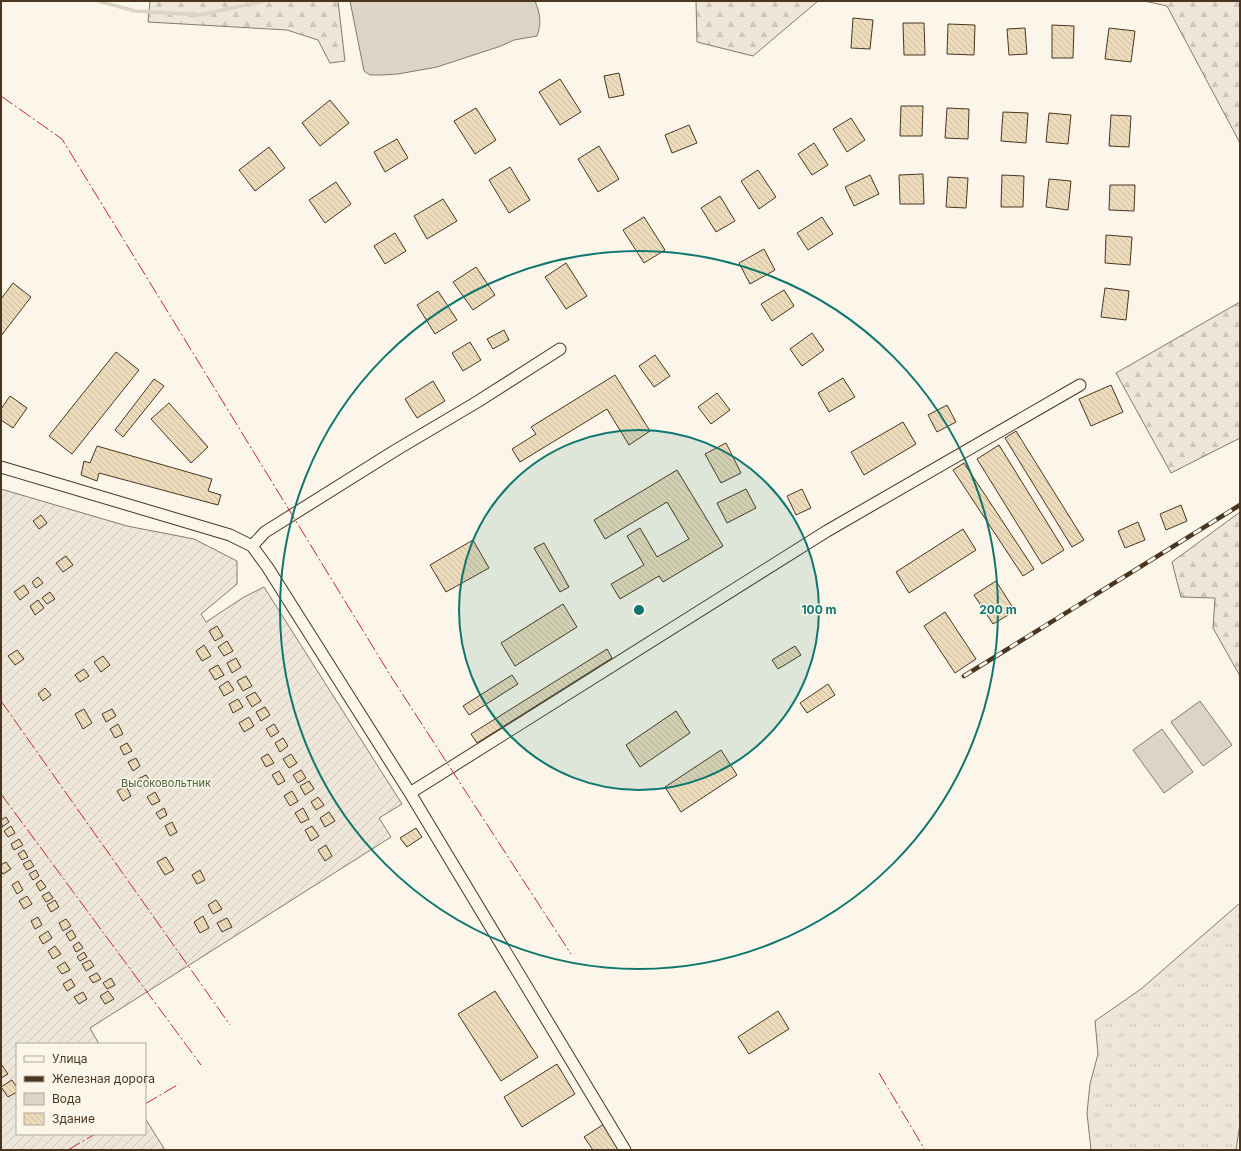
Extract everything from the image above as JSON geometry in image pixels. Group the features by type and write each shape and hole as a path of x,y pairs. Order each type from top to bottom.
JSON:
{"street":[{"path":"252,546 265,532 396,450 478,402 560,349"},
{"path":"410,793 827,531 1080,385"},
{"path":"1,467 230,535 252,546 268,568 410,793 625,1150"}],"green space":[{"path":"150,1 338,1 345,61 330,63 318,40 287,30 148,22"},
{"path":"696,1 818,1 753,56 697,42"},
{"path":"1144,1 1240,1 1240,143 1167,6"},
{"path":"1240,302 1240,438 1171,473 1116,373"},
{"name":"Высоковольтник","path":"1,489 127,526 194,539 237,561 237,584 201,614 206,622 244,597 264,587 402,804 379,818 391,837 90,1028 98,1043 16,1043 16,1135 146,1135 146,1120 165,1150 1,1150"},
{"path":"1240,512 1240,676 1213,628 1215,598 1181,597 1172,562"},
{"path":"1240,903 1240,1124 1236,1150 1091,1150 1087,1113 1090,1084 1098,1054 1095,1021 1141,989"}],"water":[{"path":"350,1 535,1 539,14 540,27 537,36 514,40 501,46 437,67 398,74 370,75 364,71"},
{"path":"1200,701 1232,745 1203,766 1171,722"},
{"path":"1162,729 1193,772 1164,793 1133,750"}],"building":[{"path":"853,18 873,20 870,49 851,48"},
{"path":"903,23 924,23 925,55 904,55"},
{"path":"948,24 975,25 974,55 947,54"},
{"path":"1052,25 1074,26 1073,58 1052,58"},
{"path":"1025,28 1027,54 1009,55 1007,29"},
{"path":"1109,28 1135,31 1131,62 1105,59"},
{"path":"619,73 624,95 609,98 604,76"},
{"path":"560,79 581,112 560,125 539,92"},
{"path":"330,100 349,123 320,146 302,123"},
{"path":"901,106 923,106 922,136 900,136"},
{"path":"476,108 496,140 475,154 454,121"},
{"path":"947,108 969,109 968,139 945,138"},
{"path":"1003,112 1028,113 1026,143 1001,141"},
{"path":"1049,113 1071,115 1068,144 1046,142"},
{"path":"1111,115 1131,116 1129,147 1109,146"},
{"path":"851,118 865,140 847,152 833,129"},
{"path":"689,125 697,143 672,153 665,135"},
{"path":"397,139 408,158 385,172 374,152"},
{"path":"814,143 828,165 812,175 798,154"},
{"path":"599,146 619,179 598,192 578,159"},
{"path":"269,147 285,168 255,191 239,170"},
{"path":"510,167 530,200 509,213 489,180"},
{"path":"758,170 776,197 759,209 741,181"},
{"path":"923,174 924,204 900,204 899,175"},
{"path":"870,175 879,194 854,206 845,187"},
{"path":"1002,175 1024,176 1023,207 1001,207"},
{"path":"948,177 968,178 966,208 946,207"},
{"path":"1049,179 1071,181 1068,210 1046,207"},
{"path":"336,182 351,204 325,223 309,200"},
{"path":"1110,185 1135,185 1134,211 1109,210"},
{"path":"720,196 735,221 716,232 701,208"},
{"path":"443,199 457,221 427,239 414,216"},
{"path":"644,217 665,250 644,263 623,230"},
{"path":"822,217 833,234 808,250 797,233"},
{"path":"395,233 406,251 385,264 374,246"},
{"path":"1106,235 1132,237 1130,265 1105,263"},
{"path":"764,249 775,270 750,284 739,263"},
{"path":"566,263 587,296 566,309 545,277"},
{"path":"476,267 495,295 473,310 453,282"},
{"path":"13,283 31,297 1,336 1,299"},
{"path":"1105,288 1129,291 1126,320 1101,317"},
{"path":"784,290 794,306 772,321 761,304"},
{"path":"438,291 457,320 435,334 417,305"},
{"path":"504,330 509,340 493,349 487,339"},
{"path":"812,333 824,350 802,366 790,349"},
{"path":"470,342 481,360 463,371 452,353"},
{"path":"116,352 139,370 72,454 49,436"},
{"path":"655,355 670,376 654,387 639,366"},
{"path":"615,375 650,431 629,445 607,409 520,462 512,449 536,434 531,427"},
{"path":"843,378 855,397 829,412 818,393"},
{"path":"154,379 164,386 123,437 115,430"},
{"path":"433,381 445,401 417,418 405,399"},
{"path":"1111,385 1123,412 1091,426 1079,399"},
{"path":"717,393 730,410 711,424 698,407"},
{"path":"10,396 27,408 13,428 1,420 1,409"},
{"path":"169,403 208,447 191,463 151,419"},
{"path":"947,405 956,422 937,432 928,415"},
{"path":"903,422 916,444 864,475 851,452"},
{"path":"1016,431 1084,540 1072,547 1005,438"},
{"path":"726,443 741,473 721,483 705,454"},
{"path":"999,445 1064,550 1042,564 977,459"},
{"path":"97,446 212,479 208,491 221,495 218,505 99,473 97,481 81,475 84,461 90,463"},
{"path":"964,463 1034,569 1023,576 953,470"},
{"path":"677,470 723,546 663,582 659,576 620,599 611,584 644,565 627,536 640,528 657,557 689,539 667,502 605,539 594,520"},
{"path":"746,489 756,508 727,523 717,503"},
{"path":"802,489 811,508 796,515 787,496"},
{"path":"1181,505 1187,521 1166,530 1160,514"},
{"path":"41,515 47,523 39,529 33,521"},
{"path":"1138,522 1145,540 1125,548 1118,531"},
{"path":"963,529 976,550 909,593 896,572"},
{"path":"473,540 489,568 446,592 430,565"},
{"path":"544,543 569,587 560,592 534,548"},
{"path":"66,556 73,565 63,572 56,563"},
{"path":"38,577 43,583 36,588 32,582"},
{"path":"996,581 1015,611 993,624 974,595"},
{"path":"24,585 29,593 20,600 14,592"},
{"path":"50,592 55,599 47,604 42,598"},
{"path":"38,600 44,608 35,615 30,606"},
{"path":"563,604 577,627 515,666 501,643"},
{"path":"945,612 976,659 955,673 924,626"},
{"path":"217,626 223,636 215,641 209,631"},
{"path":"227,641 233,651 224,656 218,647"},
{"path":"204,645 211,656 202,661 196,651"},
{"path":"795,646 801,655 778,669 772,660"},
{"path":"607,649 612,658 477,743 471,734"},
{"path":"17,650 24,659 15,665 8,656"},
{"path":"103,656 110,665 101,672 94,662"},
{"path":"236,658 241,667 232,673 227,663"},
{"path":"218,665 224,675 215,680 209,670"},
{"path":"84,669 89,676 80,682 75,675"},
{"path":"512,675 518,684 469,715 463,706"},
{"path":"246,676 252,686 243,691 237,681"},
{"path":"228,681 234,690 224,696 219,687"},
{"path":"828,684 835,695 807,713 800,703"},
{"path":"45,688 51,695 43,701 38,694"},
{"path":"255,692 261,701 252,707 246,697"},
{"path":"238,699 243,707 233,713 229,704"},
{"path":"265,707 270,715 261,721 256,712"},
{"path":"84,709 92,723 83,729 75,714"},
{"path":"112,709 116,716 106,722 102,714"},
{"path":"676,711 690,733 640,767 626,745"},
{"path":"249,717 254,726 244,732 239,723"},
{"path":"118,724 123,734 115,738 110,729"},
{"path":"274,724 279,732 271,737 266,729"},
{"path":"283,738 288,746 280,752 275,743"},
{"path":"127,743 132,751 124,755 120,747"},
{"path":"721,750 737,775 681,812 665,787"},
{"path":"268,754 274,763 266,767 261,758"},
{"path":"291,754 297,763 289,768 283,759"},
{"path":"136,758 140,766 133,771 128,762"},
{"path":"301,770 306,778 298,783 293,775"},
{"path":"279,771 285,781 278,785 272,775"},
{"path":"146,775 151,783 143,788 138,779"},
{"path":"309,781 314,789 305,795 300,786"},
{"path":"126,786 131,796 123,801 117,791"},
{"path":"292,791 298,801 290,806 284,796"},
{"path":"155,792 160,801 152,805 147,797"},
{"path":"318,797 324,805 316,810 311,802"},
{"path":"164,808 167,815 160,819 156,813"},
{"path":"303,808 309,819 301,823 295,813"},
{"path":"329,812 335,821 325,827 320,818"},
{"path":"6,817 9,822 2,827 1,820"},
{"path":"172,822 177,832 170,836 165,826"},
{"path":"11,826 15,833 8,837 4,831"},
{"path":"312,826 319,836 311,841 305,830"},
{"path":"416,828 422,837 407,847 400,838"},
{"path":"19,839 23,845 14,850 11,844"},
{"path":"326,845 332,856 325,861 318,850"},
{"path":"24,850 28,857 22,860 18,854"},
{"path":"166,857 174,870 165,875 157,862"},
{"path":"30,860 34,866 27,870 23,864"},
{"path":"6,862 11,869 3,874 1,871 1,865"},
{"path":"36,870 39,876 33,880 29,874"},
{"path":"200,870 205,880 197,884 192,875"},
{"path":"41,880 46,887 40,891 36,884"},
{"path":"18,881 23,890 17,894 12,885"},
{"path":"49,892 53,898 46,902 42,896"},
{"path":"27,896 32,904 24,909 19,901"},
{"path":"55,900 59,907 51,912 47,905"},
{"path":"216,900 222,909 213,914 208,905"},
{"path":"203,916 209,928 200,933 194,922"},
{"path":"38,917 42,925 35,929 31,921"},
{"path":"227,918 232,927 222,932 217,923"},
{"path":"66,919 71,926 63,931 59,923"},
{"path":"72,930 76,937 70,941 66,934"},
{"path":"48,931 52,938 43,944 39,937"},
{"path":"79,942 83,948 76,952 73,946"},
{"path":"55,946 61,954 53,959 48,951"},
{"path":"84,952 87,957 80,961 77,957"},
{"path":"90,960 94,966 86,971 82,964"},
{"path":"65,962 70,970 62,974 57,967"},
{"path":"97,973 101,979 93,983 89,977"},
{"path":"111,978 115,985 107,989 103,983"},
{"path":"71,979 75,986 67,991 63,984"},
{"path":"108,991 114,999 105,1004 100,996"},
{"path":"495,991 538,1057 501,1081 458,1014"},
{"path":"83,992 87,999 79,1004 74,997"},
{"path":"778,1011 789,1029 749,1054 738,1037"},
{"path":"1,1064 8,1074 1,1078"},
{"path":"557,1064 575,1094 522,1127 504,1097"},
{"path":"12,1080 16,1086 16,1093 8,1097 1,1087"},
{"path":"604,1124 620,1150 593,1150 584,1137"}],"waterway":[{"path":"98,1 135,11 200,15 264,1"}],"railway":[{"path":"964,676 1240,505"}],"power":[{"path":"1,96 62,139 392,678 571,954"},
{"path":"1,701 230,1025"},
{"path":"1,794 201,1065"},
{"path":"879,1073 925,1150"},
{"path":"146,1103 179,1084"},
{"path":"68,1150 93,1135"}]}
